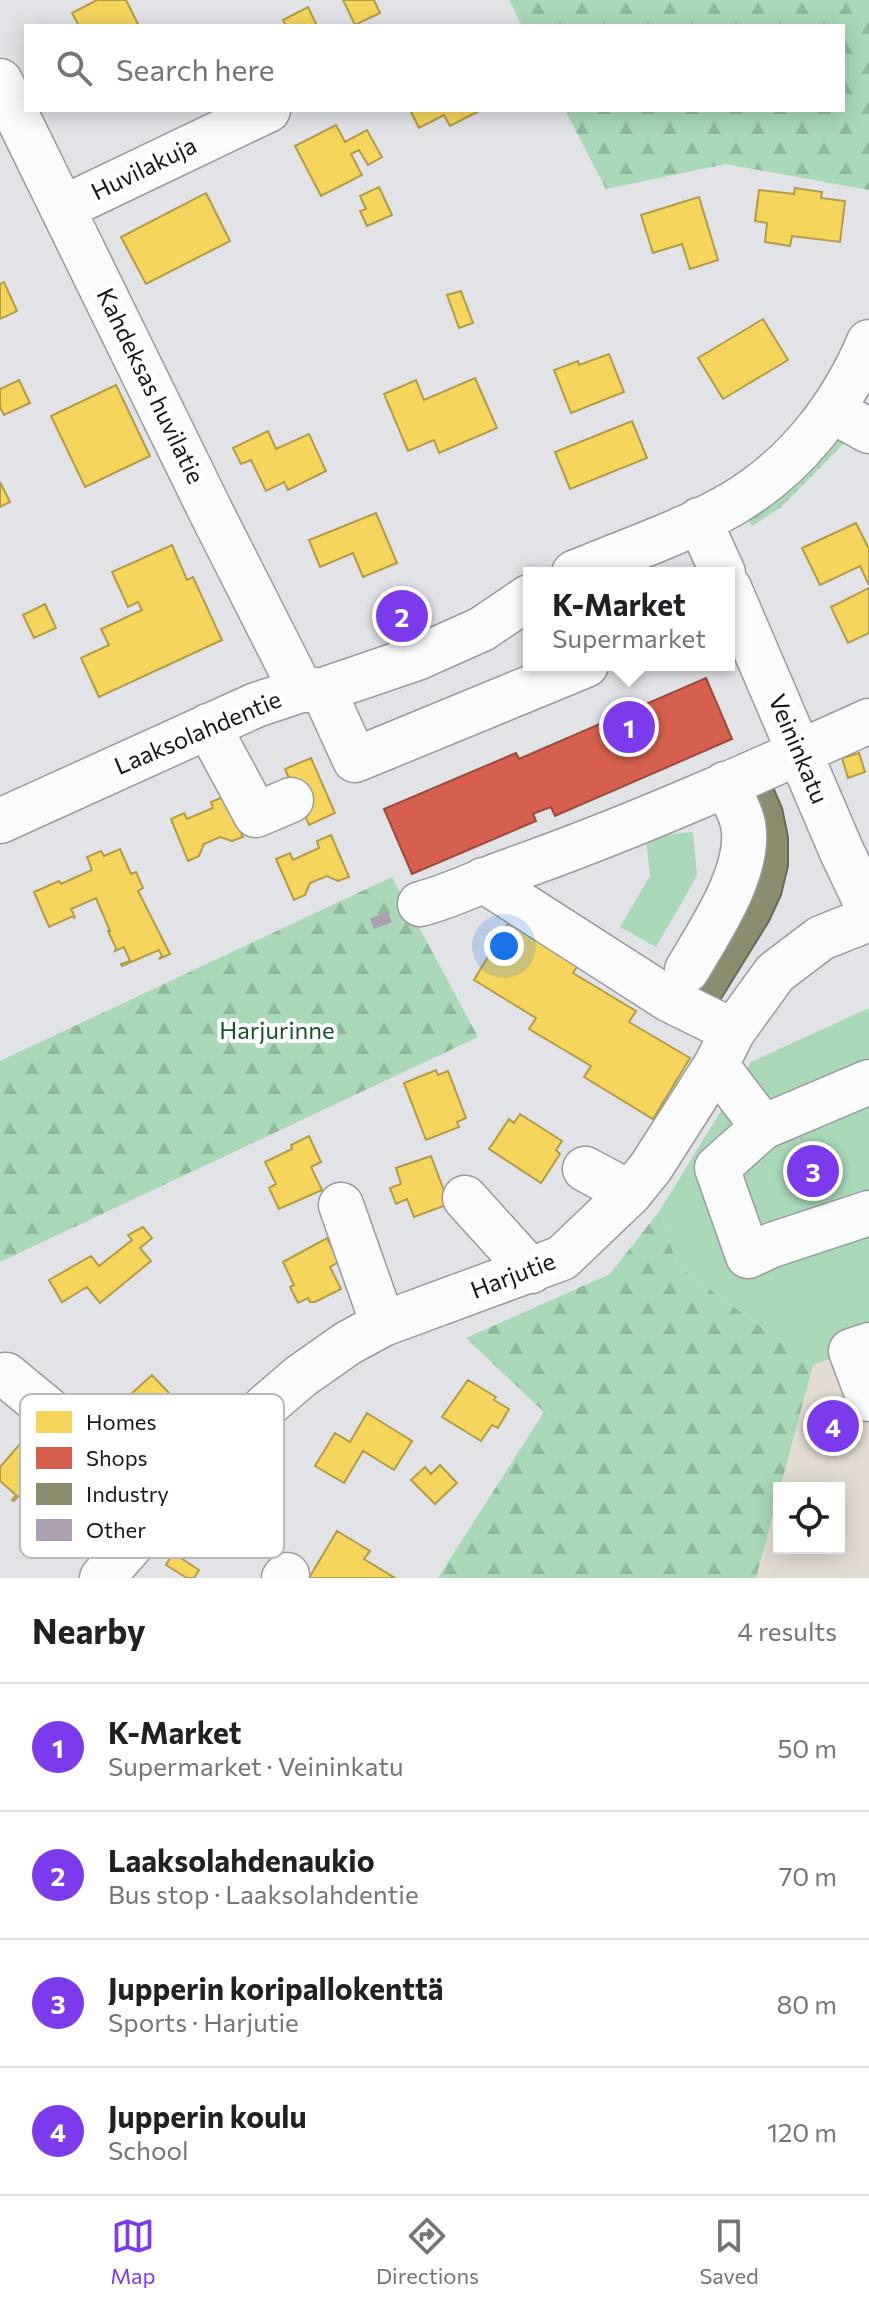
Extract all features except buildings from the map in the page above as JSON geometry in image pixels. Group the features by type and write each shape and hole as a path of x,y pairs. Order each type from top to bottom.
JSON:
{"street":[{"name":"Kahdeksas huvilatie","path":"0,81 211,512 363,776 574,671"},
{"name":"Huvilakuja","path":"63,208 264,112"},
{"path":"588,567 732,504 762,483 807,443 851,421 856,372 869,342"},
{"name":"Veininkatu","path":"699,520 719,567"},
{"name":"Laaksolahdentie","path":"0,821 256,705 379,672 482,629 523,601"},
{"name":"Veininkatu","path":"735,606 799,752 855,846 869,909"},
{"path":"420,904 579,847 869,721"},
{"path":"208,726 256,815 291,800"},
{"path":"687,970 733,887 741,860 744,827 725,784"},
{"path":"483,880 670,1000 724,1048 763,1127"},
{"name":"Harjutie","path":"280,1394 348,1343 383,1324 562,1258 630,1193 651,1167 724,1048 775,973 821,938 869,919"},
{"path":"869,1082 763,1127 717,1168 748,1256 869,1213"},
{"path":"585,1169 630,1193"},
{"path":"465,1198 531,1271"},
{"path":"341,1205 383,1324"},
{"path":"869,1345 851,1351 869,1399"},
{"path":"6,1375 29,1394"}],"shaded area":[{"path":"869,1345 869,1578 756,1578 773,1515 773,1554 845,1554 845,1482 782,1482 813,1365"}],"green space":[{"path":"509,0 869,0 869,190 726,164 606,189 566,112 845,112 845,24 521,24"},
{"path":"839,430 850,437 781,507 752,526 747,518"},
{"path":"693,832 697,876 656,947 620,927 650,876 646,837"},
{"name":"Harjurinne","path":"392,877 478,1037 0,1262 0,1061"},
{"path":"869,1008 869,1345 813,1365 677,1265 660,1210 751,1062"},
{"path":"660,1210 677,1265 813,1365 782,1482 773,1482 773,1514 756,1578 438,1578 544,1412 466,1338 610,1274"}],"place":[{"name":"Laaksolahdenaukio","path":"402,616"},
{"name":"K-Market","path":"629,727"},
{"name":"Jupperin koripallokenttä","path":"813,1171"},
{"name":"Jupperin koulu","path":"833,1426"}]}
